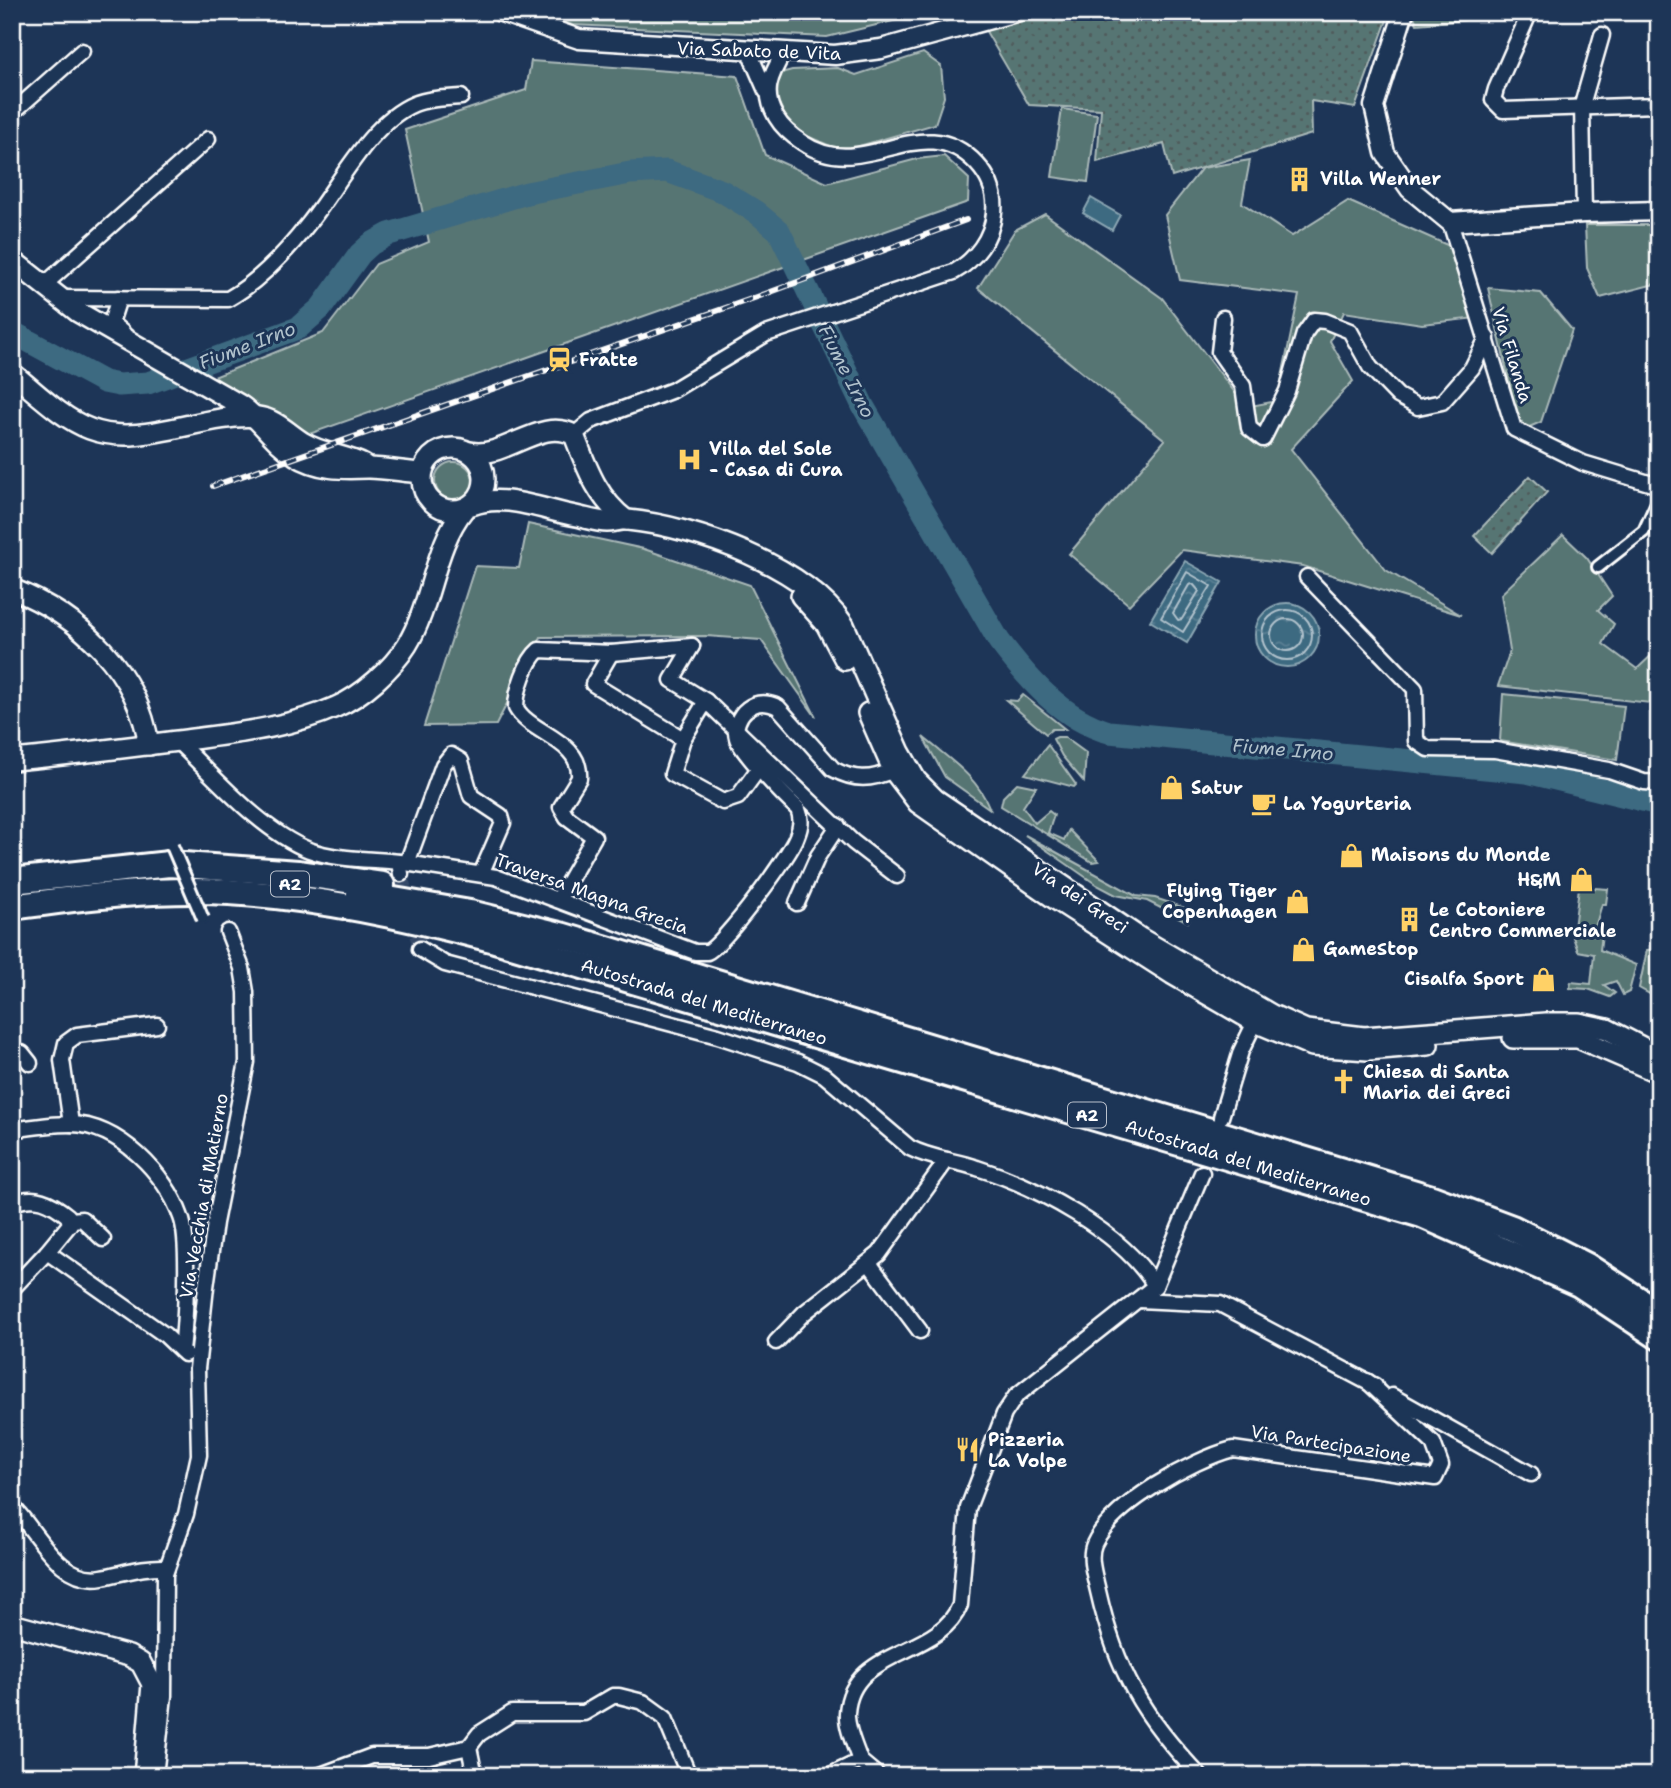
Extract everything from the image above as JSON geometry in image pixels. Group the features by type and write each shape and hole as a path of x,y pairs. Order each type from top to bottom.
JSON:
{"highway":[{"path":"12,881 169,864 298,873 400,888 485,907 527,919 564,936"},
{"name":"A2","path":"12,893 132,877 242,878 409,901 564,936"},
{"path":"12,907 156,892 229,892 357,909 495,940"},
{"name":"A2","path":"12,919 148,902 229,903 454,941 495,940"},
{"name":"Autostrada del Mediterraneo","path":"564,936 1432,1198 1511,1228 1577,1261 1659,1313"},
{"name":"Autostrada del Mediterraneo","path":"495,940 1422,1215 1578,1284 1659,1337"}],"main road":[{"path":"12,260 59,298 240,405 257,417 265,430 296,456 326,468 350,471 369,468 422,473"},
{"path":"12,373 76,423 106,434 143,433 211,420 257,417"},
{"path":"468,507 445,510 436,506 424,492 422,473 426,464 440,450 460,449 481,455 554,429 574,435 593,483 609,508 626,520"},
{"path":"12,760 149,746 257,730 311,717 339,706 372,683 406,646 423,616 443,547 468,507 481,493 484,478 480,463 470,452"},
{"name":"Via dei Greci","path":"517,502 523,499 580,506 589,501 593,483"},
{"name":"Via dei Greci","path":"468,507 490,499 517,502 607,522 626,520 682,532 753,554 776,566 834,610 844,625 909,769 935,799 1140,938 1272,1015 1306,1030 1364,1037 1546,1023 1579,1023 1607,1030 1659,1056"},
{"name":"Via dei Greci","path":"734,550 804,598 834,637 893,769 905,789 929,812 1133,949 1255,1022 1312,1046 1342,1050 1540,1037 1578,1038 1602,1045 1659,1073"},
{"path":"12,589 69,622 111,657 134,694 149,746"},
{"path":"12,1623 129,1656 157,1676 152,1694 144,1776"}],"street":[{"name":"Via Sabato de Vita","path":"501,12 579,39 783,54 857,54 1016,12"},
{"path":"1404,12 1374,106 1385,153 1410,189 1450,222 1659,211"},
{"path":"1529,14 1493,100 1503,110 1659,106"},
{"path":"1584,213 1582,106 1602,35"},
{"path":"12,113 82,51"},
{"path":"574,435 591,421 673,390 766,334 936,279 966,265 983,245 993,221 994,194 985,173 964,152 938,142 923,141 854,158 828,155 807,147 783,127 761,73 748,52"},
{"path":"767,92 772,72 783,54"},
{"path":"59,298 218,300 237,294 309,223 354,158 383,128 415,103 461,97"},
{"path":"43,286 208,139"},
{"name":"Via Filanda","path":"1450,222 1514,429 1583,463 1659,486"},
{"path":"119,298 111,323 141,341 155,356"},
{"path":"1223,318 1219,352 1243,386 1249,428 1263,439 1287,391 1304,334 1314,320 1325,321 1350,331 1370,367 1398,396 1418,407 1442,402 1472,368 1487,338"},
{"path":"1598,567 1644,531 1659,498"},
{"path":"1307,577 1415,690 1416,741 1428,749 1495,750 1659,783"},
{"path":"558,900 594,837 567,817 561,807 579,778 576,764 558,740 519,713 516,696 532,659 540,650 611,653 692,646 672,680 706,701 869,856 897,876"},
{"path":"611,653 593,684 683,739"},
{"path":"706,701 683,739 672,774 723,802 738,797 760,767"},
{"path":"736,728 744,710 756,704 768,703 778,707 833,769 844,775 865,779 893,769"},
{"name":"Traversa Magna Grecia","path":"177,741 259,817 296,844 312,851 402,867 481,874 695,952 713,950 793,845 802,818 798,809 739,745 736,728"},
{"path":"402,867 443,765 451,755 461,761 471,796 500,816 503,823 481,874"},
{"path":"797,903 818,856 838,826"},
{"path":"172,846 203,919"},
{"name":"Via Vecchia di Matierno","path":"155,1776 157,1676 166,1567 187,1514 199,1455 197,1369 215,1223 247,1062 246,992 242,968 228,932"},
{"path":"420,949 445,964 718,1037 798,1062 824,1075 910,1148 1017,1183 1078,1215 1145,1269 1155,1286"},
{"path":"1221,1117 1241,1051 1255,1022"},
{"path":"71,1124 62,1060 66,1043 77,1035 157,1025"},
{"path":"12,1050 22,1053 30,1063"},
{"path":"12,1130 71,1124 96,1129 126,1145 168,1190 182,1218 186,1241 182,1351"},
{"path":"776,1342 804,1313 869,1263 905,1221 947,1160"},
{"path":"878,1776 860,1760 847,1714 850,1698 861,1674 942,1630 956,1615 960,1605 968,1508 1003,1414 1016,1396 1155,1286 1202,1173"},
{"path":"12,1204 22,1200 41,1200 56,1206 71,1220"},
{"path":"12,1289 47,1252 71,1220 82,1219 103,1238"},
{"path":"47,1252 165,1335 197,1369"},
{"path":"869,1263 920,1331"},
{"path":"1139,1300 1220,1304 1367,1381 1531,1474"},
{"name":"Via Partecipazione","path":"1200,1776 1162,1733 1122,1672 1108,1636 1093,1564 1094,1545 1112,1520 1152,1488 1215,1454 1233,1449 1435,1478 1441,1465 1433,1443 1367,1381"},
{"path":"12,1506 56,1559 82,1577 102,1577 147,1566 166,1567"},
{"path":"318,1776 372,1756 429,1756 468,1747 479,1734 512,1713 583,1713 613,1696 628,1697 655,1709 665,1718 689,1776"},
{"path":"468,1747 475,1776"},
{"path":"828,1776 860,1760"}],"green space":[{"path":"539,12 930,12 827,37 572,25"},
{"path":"1060,12 1386,12 1387,20 1355,108 1311,101 1312,134 1172,177 1164,144 1097,162 1101,109 1029,105 984,28"},
{"path":"1412,12 1469,12 1465,20 1417,24"},
{"path":"923,53 941,66 944,97 935,124 842,151 807,136 787,120 775,95 777,74 792,70 838,68 856,75"},
{"path":"531,61 737,76 765,155 827,183 917,159 944,156 969,179 968,202 301,437 214,377 323,333 376,264 429,242 405,130 526,90"},
{"path":"1062,109 1097,114 1088,182 1052,177"},
{"path":"1250,160 1242,203 1292,236 1348,201 1454,248 1477,318 1422,324 1344,312 1330,341 1353,381 1291,449 1386,570 1461,615 1303,566 1182,550 1129,605 1069,554 1165,440 978,288 1015,230 1045,214 1162,298 1246,407 1277,401 1299,295 1180,280 1165,215 1202,168"},
{"path":"1585,225 1659,225 1659,283 1600,298 1587,268"},
{"path":"1488,288 1541,293 1572,330 1541,422 1527,428 1517,416"},
{"path":"454,462 468,467 473,481 468,495 454,500 440,495 435,481 440,467"},
{"path":"1530,476 1547,492 1492,553 1474,536"},
{"path":"528,524 644,549 750,585 816,717 761,640 706,636 541,637 496,725 424,726 475,566 519,568"},
{"path":"1563,535 1587,558 1612,596 1598,610 1614,624 1603,644 1637,669 1655,652 1659,656 1659,704 1498,686 1510,651 1501,594"},
{"path":"1503,694 1624,706 1617,760 1500,741"},
{"path":"1023,695 1065,729 1052,729 1046,734 1006,700 1017,701"},
{"path":"923,737 970,778 990,809 945,777"},
{"path":"1064,737 1086,753 1084,782 1062,756 1053,739"},
{"path":"1048,745 1076,785 1074,787 1025,774"},
{"path":"1017,783 1036,787 1023,807 1035,823 1049,811 1054,815 1048,833 1064,840 1069,830 1099,861 1092,862 1001,806 1003,797"},
{"path":"1025,835 1136,896 1155,898 1194,911 1188,922 1147,901 1116,895 1097,885"},
{"path":"1579,887 1608,889 1606,904 1602,904 1596,924 1603,926 1600,950 1636,965 1629,992 1623,995 1616,981 1604,985 1615,993 1610,997 1588,989 1570,988 1571,982 1591,984 1594,954 1578,951 1573,937"},
{"path":"1659,949 1659,1010 1655,1008 1653,996 1639,988 1647,950"}],"water":[{"path":"1091,198 1120,215 1112,230 1083,213"},
{"path":"1185,561 1222,582 1187,643 1150,621"},
{"path":"1287,603 1305,609 1313,617 1319,635 1313,653 1305,661 1287,667 1269,661 1261,653 1255,635 1261,617 1269,609"}],"waterway":[{"name":"Fiume Irno","path":"12,332 104,382 119,385 148,383 298,328 321,308 360,254 389,234 527,193 630,173 667,171 722,191 756,212 779,231 863,406 999,641 1034,683 1076,718 1109,732 1527,772 1659,804"}],"tunnel":[{"path":"401,874 420,949"}],"railway":[{"path":"213,486 757,297 966,220"}],"place":[{"name":"Villa Wenner","path":"1300,179"},
{"name":"Fratte","path":"559,360"},
{"name":"Villa del Sole - Casa di Cura","path":"689,459"},
{"name":"Satur","path":"1171,788"},
{"name":"La Yogurteria","path":"1263,804"},
{"name":"Maisons du Monde","path":"1351,855"},
{"name":"H&M","path":"1581,880"},
{"name":"Flying Tiger Copenhagen","path":"1297,901"},
{"name":"Le Cotoniere Centro Commerciale","path":"1409,920"},
{"name":"GameStop","path":"1303,949"},
{"name":"Cisalfa Sport","path":"1544,979"},
{"name":"Chiesa di Santa Maria dei Greci","path":"1343,1082"},
{"name":"Pizzeria La Volpe","path":"968,1450"}]}
